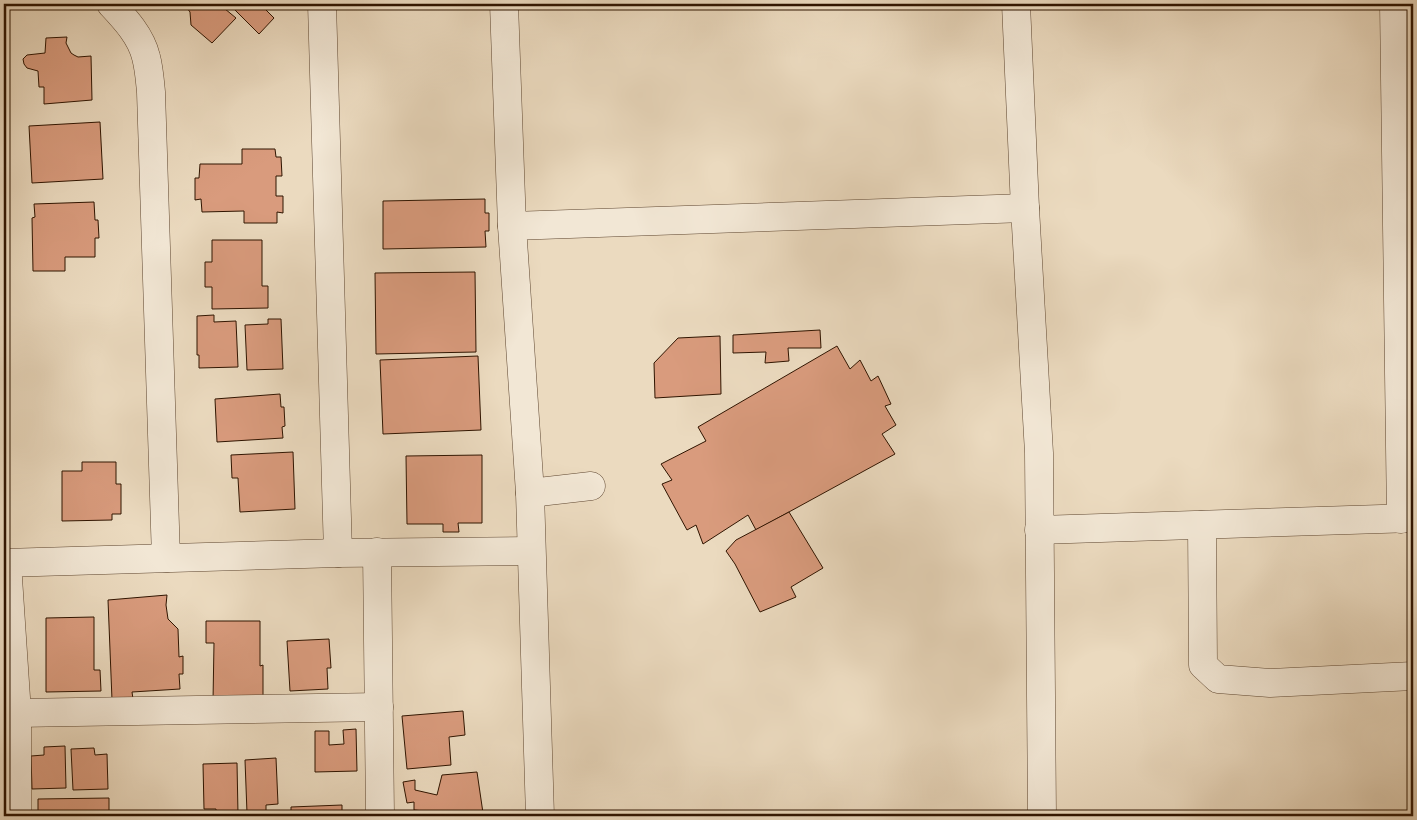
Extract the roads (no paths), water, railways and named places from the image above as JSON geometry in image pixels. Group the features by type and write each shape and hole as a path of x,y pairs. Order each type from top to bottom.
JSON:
{"street":[{"path":"111,4 138,38 146,55 150,84 166,558"},
{"path":"322,4 338,553"},
{"path":"504,4 512,226 530,493 540,816"},
{"path":"1016,4 1039,453 1042,816"},
{"path":"1039,530 1407,519 1394,4"},
{"path":"512,226 1025,208"},
{"path":"530,493 591,486"},
{"path":"1202,525 1203,665 1218,679 1270,683 1413,676"},
{"path":"17,816 17,713 5,563 377,552 531,551"},
{"path":"377,552 380,816"},
{"path":"17,713 378,707"}]}
